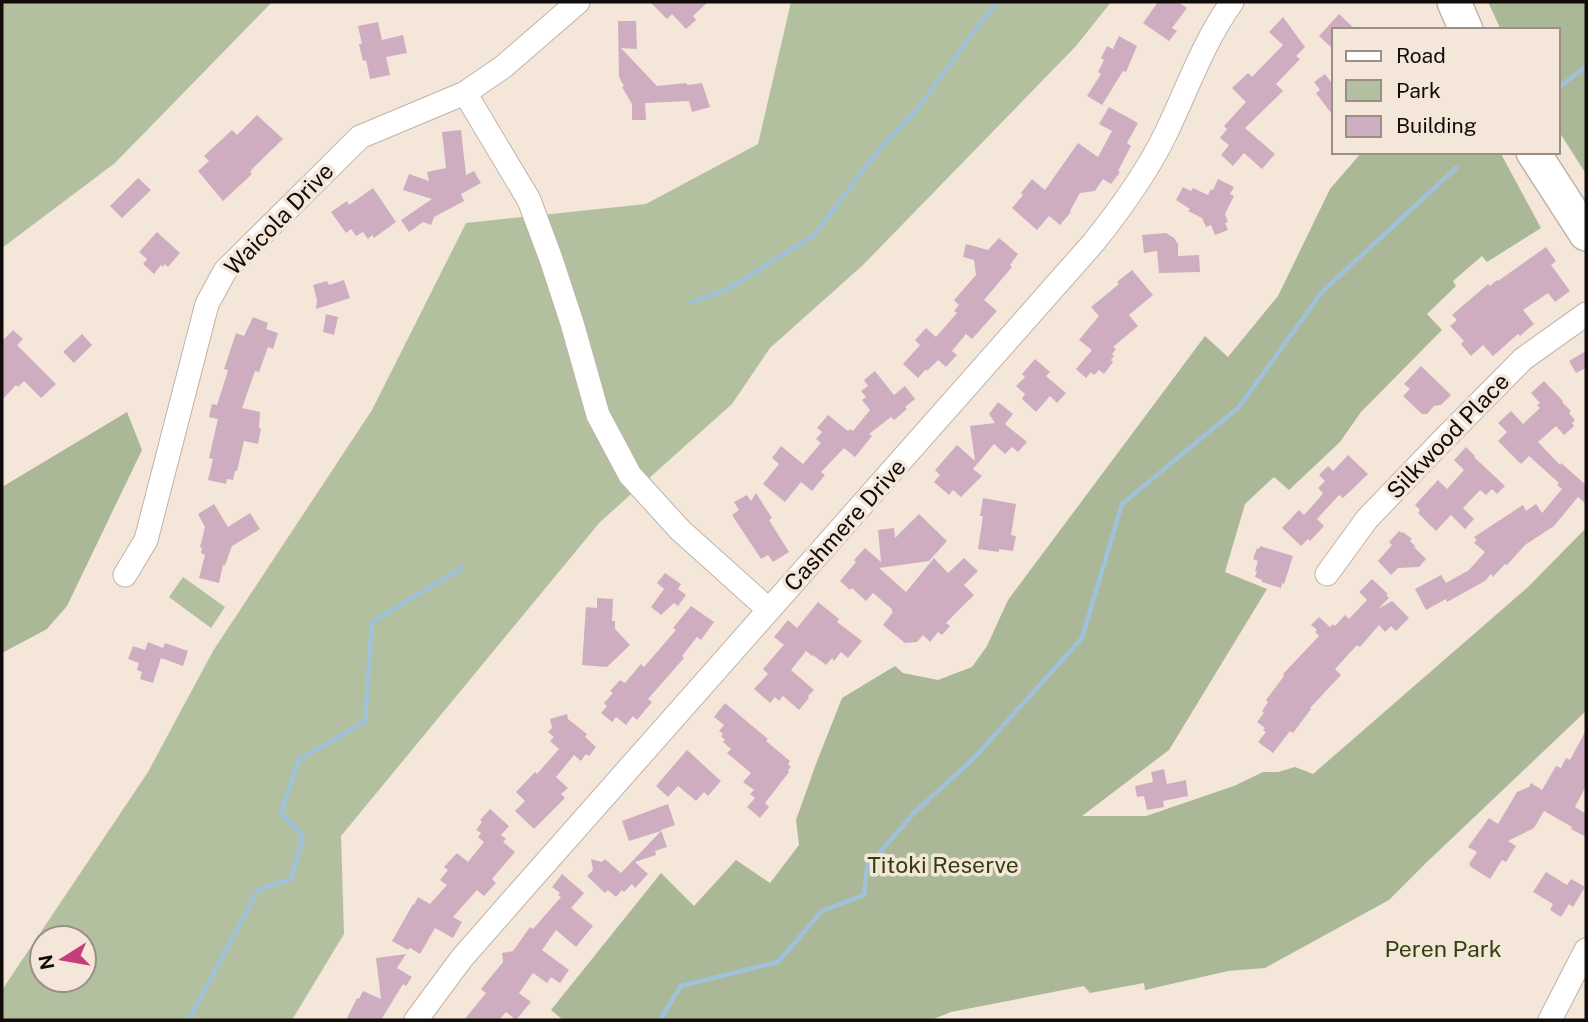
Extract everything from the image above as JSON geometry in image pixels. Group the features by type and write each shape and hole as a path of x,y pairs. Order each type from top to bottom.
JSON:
{"highway":[{"path":"1454,2 1465,28"},
{"path":"1534,154 1586,234"}],"street":[{"name":"Waicola Drive","path":"125,575 146,540 207,304 225,271 360,137 465,93 503,67 578,2"},
{"name":"Cashmere Drive","path":"416,1020 462,958 1076,263 1121,207 1159,147 1205,47 1232,2"},
{"path":"465,93 529,200 572,323 598,415 630,475 680,530 769,610"},
{"name":"Silkwood Place","path":"1327,575 1367,519 1523,359 1586,314"},
{"path":"1550,1020 1586,950"}],"green space":[{"path":"2,2 272,2 115,163 2,248"},
{"path":"791,2 1111,2 1076,46 863,265 770,348 732,404 600,522 341,836 344,934 292,1020 2,1020 2,990 28,951 28,994 98,994 98,924 46,924 148,772 213,651 372,410 466,223 646,204 758,144"},
{"path":"1488,2 1586,2 1586,174 1560,133 1560,28 1500,28"},
{"name":"Titoki Reserve","path":"1360,154 1501,154 1541,228 1487,262 1482,256 1453,281 1456,286 1427,314 1442,330 1361,412 1340,442 1289,490 1274,477 1245,504 1225,572 1267,589 1169,750 1082,816 1146,816 1234,786 1263,772 1278,772 1295,767 1313,774 1528,587 1586,528 1586,711 1389,900 1265,968 1228,971 1145,990 1144,983 1090,993 1084,986 951,1012 931,1020 563,1020 551,1010 661,873 694,906 736,860 770,883 799,845 796,820 842,698 895,666 903,673 938,680 972,667 987,646 1008,600 1205,336 1228,357 1278,296 1330,189"},
{"path":"127,412 142,450 67,606 47,629 2,653 2,487"},
{"path":"183,577 225,607 211,628 169,597"}],"building":[{"path":"650,2 708,2 693,16 696,20 686,29 672,14 667,19"},
{"path":"1158,2 1178,2 1187,8 1172,28 1177,31 1169,41 1143,23"},
{"path":"1339,14 1354,28 1332,28 1332,48 1319,36"},
{"path":"1283,17 1305,47 1296,56 1300,59 1276,84 1283,91 1245,128 1275,154 1262,169 1244,153 1233,166 1221,155 1229,145 1220,138 1227,129 1224,126 1246,102 1232,88 1248,73 1252,77 1283,45 1269,32"},
{"path":"618,21 636,21 637,49 621,48 657,86 702,83 710,107 692,112 689,101 645,103 646,120 632,120 632,104 619,77"},
{"path":"378,22 382,40 403,35 407,53 386,57 390,75 370,79 359,44 362,44 358,26"},
{"path":"1119,36 1137,46 1126,72 1123,71 1102,105 1087,96 1101,74 1098,72 1104,60 1101,58 1107,46 1113,49"},
{"path":"1325,74 1332,83 1332,114 1316,93 1320,90 1314,82"},
{"path":"1109,107 1138,123 1127,143 1131,146 1118,171 1120,172 1111,184 1103,179 1095,191 1080,193 1071,212 1060,225 1049,216 1037,230 1012,208 1032,179 1045,190 1078,143 1098,157 1112,131 1099,124"},
{"path":"257,115 283,139 223,201 198,171 209,161 204,156 232,130 237,135"},
{"path":"461,130 466,175 474,171 481,183 461,194 464,201 434,217 431,225 423,222 409,232 401,220 432,199 403,190 409,174 429,181 427,172 446,168 442,132"},
{"path":"138,178 151,190 122,218 110,206"},
{"path":"1218,179 1234,187 1230,194 1234,196 1225,214 1228,230 1215,235 1211,225 1206,227 1202,218 1188,211 1190,209 1176,200 1183,187 1208,195"},
{"path":"373,188 396,222 374,238 372,235 368,239 363,232 356,236 351,229 346,233 331,212 347,201 349,205"},
{"path":"157,232 180,253 168,267 161,265 154,274 143,264 147,259 139,252"},
{"path":"1166,233 1178,244 1178,256 1199,255 1200,272 1159,273 1157,251 1144,253 1142,235"},
{"path":"999,238 1018,254 1010,265 1012,267 984,300 997,311 972,339 966,334 952,351 957,355 946,367 938,360 918,378 903,364 920,345 915,340 926,328 936,337 957,313 954,311 959,305 954,300 976,275 974,260 963,257 966,244 988,250"},
{"path":"1546,247 1556,261 1551,265 1570,291 1555,302 1548,293 1523,310 1534,324 1493,356 1483,345 1471,356 1461,344 1464,341 1450,326 1457,320 1452,315 1488,284 1490,286 1498,281"},
{"path":"1132,270 1153,295 1129,315 1138,326 1113,347 1116,349 1112,354 1113,362 1104,374 1099,370 1094,375 1091,372 1086,378 1076,369 1092,350 1079,340 1099,316 1091,307"},
{"path":"344,280 350,298 316,309 317,300 313,285 327,281 329,285"},
{"path":"326,314 338,317 334,335 323,332"},
{"path":"253,317 268,323 266,329 278,333 273,349 268,347 259,372 255,371 242,408 260,412 258,444 244,441 237,471 233,480 227,479 226,484 208,480 213,459 209,458 218,419 209,417 212,404 217,405 228,370 224,369 236,333 244,336"},
{"path":"13,330 23,339 17,345 56,384 41,398 24,381 18,387 16,385 2,400 2,341"},
{"path":"82,334 92,345 74,363 63,352"},
{"path":"1586,351 1586,368 1576,373 1569,361"},
{"path":"1035,359 1050,372 1046,376 1066,393 1057,403 1050,396 1036,412 1022,399 1025,394 1016,386 1025,377 1022,374"},
{"path":"1421,366 1451,395 1427,414 1422,414 1403,396 1410,389 1404,384"},
{"path":"875,371 894,395 905,386 915,399 905,407 907,409 894,420 891,417 869,434 872,436 855,457 844,448 821,472 825,475 812,491 801,482 785,502 763,484 779,464 772,458 781,446 803,464 821,443 816,439 822,432 817,428 828,415 848,431 853,431 870,410 862,400 866,397 861,391 868,386 864,380"},
{"path":"1544,381 1571,411 1569,413 1575,420 1572,423 1574,426 1564,435 1556,426 1538,442 1560,465 1561,463 1586,485 1586,504 1578,497 1554,526 1525,545 1493,577 1491,574 1485,581 1426,610 1415,589 1441,575 1446,583 1469,570 1485,552 1474,543 1477,540 1474,537 1523,505 1526,511 1536,504 1542,513 1562,489 1557,485 1559,483 1529,456 1521,464 1498,441 1507,432 1498,423 1511,411 1523,424 1540,408 1537,405 1540,403 1531,393"},
{"path":"998,402 1013,414 1005,424 1027,442 1018,452 1012,447 1005,454 994,444 973,469 982,476 961,497 953,490 949,495 934,482 940,475 935,470 957,445 975,461 970,426 995,423 989,414"},
{"path":"1466,447 1505,486 1497,494 1492,489 1486,495 1480,490 1463,508 1474,519 1465,529 1451,515 1436,531 1418,513 1420,510 1415,505 1438,480 1447,489 1464,470 1454,460"},
{"path":"1348,455 1368,474 1343,498 1339,495 1317,519 1324,526 1310,541 1308,539 1301,546 1282,528 1299,510 1304,515 1321,496 1323,493 1318,488 1325,481 1319,475 1328,466 1333,471"},
{"path":"756,493 789,552 773,562 768,555 761,559 732,515 739,510 734,502 747,495 751,501"},
{"path":"983,498 1016,504 1011,535 1016,536 1013,551 978,549"},
{"path":"214,504 228,527 250,513 260,529 232,546 223,565 219,583 199,578 205,555 201,553 200,547 205,527 198,514"},
{"path":"919,514 947,541 929,561 879,568 906,592 934,558 948,573 964,558 978,571 964,585 974,595 946,623 950,626 942,635 938,632 930,642 923,635 917,642 905,643 883,625 893,612 892,609 873,593 866,601 840,581 865,548 881,562 878,530 894,528 895,538"},
{"path":"1399,531 1412,539 1410,541 1414,547 1426,559 1419,567 1398,568 1391,575 1378,561 1392,545 1389,542"},
{"path":"1260,546 1293,556 1281,588 1255,577 1258,561 1253,559"},
{"path":"665,573 681,584 678,589 686,595 678,606 674,603 661,615 651,607 664,589 657,583"},
{"path":"1372,579 1389,598 1378,609 1392,601 1409,618 1396,631 1391,626 1385,632 1379,625 1360,647 1357,645 1335,669 1341,675 1273,753 1258,742 1266,732 1257,722 1264,713 1262,711 1268,702 1266,700 1283,674 1319,636 1311,625 1319,617 1330,627 1333,624 1335,626 1345,615 1349,619 1367,600 1359,592"},
{"path":"597,598 613,599 612,621 615,621 615,629 630,645 607,667 582,665 586,607 597,608"},
{"path":"818,602 839,619 837,622 862,641 848,658 841,652 834,661 832,658 826,665 806,651 791,670 814,690 809,698 799,710 783,696 779,701 775,697 770,703 754,689 768,674 763,669 784,645 774,637 788,620 797,628"},
{"path":"691,606 714,622 701,640 697,637 682,656 684,658 648,699 652,702 637,720 633,716 626,725 616,717 612,722 601,713 607,706 604,703 613,693 610,691 620,680 625,683 641,664 644,667 676,630 673,628"},
{"path":"148,642 163,648 165,643 188,651 183,666 161,658 153,683 140,679 142,672 137,670 139,663 128,659 133,646 145,650"},
{"path":"725,703 790,761 789,772 765,803 769,807 760,818 747,807 755,798 750,794 754,790 743,782 751,773 727,753 731,749 723,742 723,734 719,731 724,725 714,717"},
{"path":"567,714 568,719 587,734 585,737 596,747 581,761 574,755 556,777 568,788 561,794 565,798 534,829 515,811 525,801 516,792 535,772 537,774 559,749 550,741 554,737 548,732 552,728 550,719"},
{"path":"1586,730 1586,786 1575,807 1586,814 1586,837 1544,811 1534,828 1508,841 1516,846 1506,862 1502,860 1490,879 1471,867 1469,864 1477,852 1468,847 1489,818 1498,824 1517,792 1529,787 1531,783 1542,790 1556,766 1561,768 1566,758 1570,760"},
{"path":"687,750 721,781 708,796 704,792 696,801 678,786 668,797 656,786"},
{"path":"1164,769 1167,784 1186,780 1188,796 1163,801 1164,807 1147,810 1144,796 1137,797 1135,786 1153,782 1151,772"},
{"path":"668,804 675,825 661,830 667,847 655,851 656,855 635,862 648,874 635,888 632,884 616,897 608,890 605,893 587,876 593,870 591,859 602,862 605,859 621,873 661,831 629,841 622,821"},
{"path":"490,809 509,826 501,835 506,839 503,842 515,852 492,879 496,883 484,896 477,890 453,917 462,922 453,938 435,928 420,954 392,941 418,897 430,904 447,885 440,880 448,870 444,867 457,853 468,862 484,842 478,837 481,833 476,830 482,822 480,820"},
{"path":"1546,872 1567,885 1571,879 1585,887 1573,907 1569,904 1561,917 1550,910 1553,904 1533,892"},
{"path":"562,874 584,893 571,908 593,926 576,947 556,930 542,950 569,970 560,983 551,977 547,983 533,973 519,993 531,1002 516,1020 506,1012 499,1020 464,1020 486,993 481,989 503,962 502,953 513,951 530,927 533,929 561,897 552,887"},
{"path":"406,954 397,968 412,977 406,986 403,984 381,1020 346,1020 363,991 381,999 376,958"}],"waterway":[{"path":"692,302 728,289 814,235 878,151 919,107 983,19 999,2"},
{"path":"1560,86 1586,66"},
{"path":"660,1020 681,986 778,962 822,911 864,895 867,867 914,813 974,758 1082,638 1122,504 1239,407 1322,292 1456,168"},
{"path":"189,1020 258,890 291,879 303,836 281,812 299,760 365,721 372,622 462,568"}],"park label":[{"name":"Peren Park","path":"1443,949"}]}
